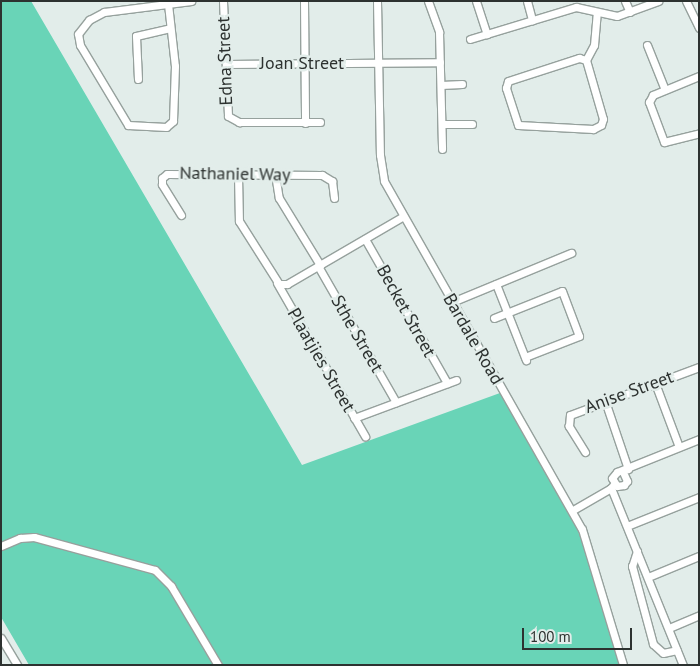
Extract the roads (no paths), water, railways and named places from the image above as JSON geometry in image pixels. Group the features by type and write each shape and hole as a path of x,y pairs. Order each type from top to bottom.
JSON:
{"street":[{"path":"168,4 175,66 174,121 166,127 128,125 80,45 78,34 89,20 104,12 191,1"},
{"name":"Edna Street","path":"223,1 226,109 231,119 239,122 320,122"},
{"path":"304,1 305,123"},
{"name":"Bardale Road","path":"377,1 380,163 388,191 573,510 589,544 623,665"},
{"path":"428,1 439,32 442,149"},
{"path":"476,1 486,34"},
{"path":"526,1 532,20"},
{"path":"625,1 630,12"},
{"path":"470,39 532,20 575,4 597,12 617,16 658,1"},
{"path":"686,1 699,28"},
{"path":"586,60 579,58 508,81 506,88 518,125 524,128 599,127 603,119 586,60 595,41 597,12"},
{"path":"138,79 136,36 170,28"},
{"path":"647,45 665,90"},
{"name":"Joan Street","path":"226,64 440,62"},
{"path":"699,76 653,94 649,102 664,142 699,133"},
{"path":"440,85 462,84"},
{"path":"442,124 472,124"},
{"name":"Nathaniel Way","path":"180,215 164,189 164,175 175,172 326,176 332,181 334,198"},
{"name":"Sthe Street","path":"275,174 279,198 396,402"},
{"name":"Plaatjies Street","path":"238,175 239,221 365,436"},
{"path":"276,282 287,284 402,216"},
{"name":"Becket Street","path":"365,238 447,383"},
{"path":"452,302 571,252"},
{"path":"494,318 507,313 562,291 580,332 526,359 507,313 496,284"},
{"name":"Anise Street","path":"584,452 569,426 568,418 605,401 699,366"},
{"path":"354,418 456,380"},
{"path":"654,383 679,447"},
{"path":"573,510 612,486 625,484 627,477 605,401"},
{"path":"683,665 612,486 613,475 699,439"},
{"path":"628,526 699,497"},
{"path":"1,546 20,538 34,537 155,570 171,586 218,665"},
{"path":"637,550 632,566 653,644 663,653 677,650"},
{"path":"648,577 699,556"},
{"path":"669,628 699,615"},
{"path":"1,638 17,665"}]}
